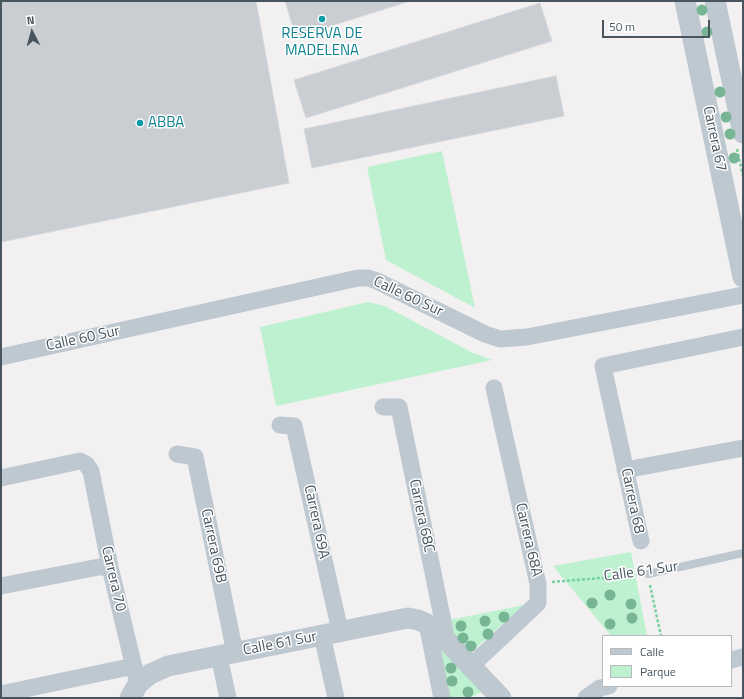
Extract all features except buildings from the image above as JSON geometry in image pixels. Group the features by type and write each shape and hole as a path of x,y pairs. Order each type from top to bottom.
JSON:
{"street":[{"name":"Carrera 67","path":"685,1 743,277"},
{"name":"Carrera 67","path":"715,1 743,133"},
{"name":"Calle 60 Sur","path":"1,357 358,278 368,278 378,281 485,334 500,339 527,337 743,295"},
{"name":"Carrera 68","path":"641,541 603,366 743,337"},
{"name":"Carrera 68A","path":"471,666 538,603 538,584 494,388"},
{"name":"Carrera 68C","path":"383,407 399,407 447,641"},
{"name":"Carrera 69A","path":"280,426 294,426 331,633 336,698"},
{"path":"625,470 743,448"},
{"name":"Carrera 69B","path":"177,454 195,457 227,654 228,698"},
{"name":"Carrera 70","path":"1,478 80,461 86,464 91,471 134,683"},
{"path":"1,586 99,567 110,567"},
{"name":"Calle 61 Sur","path":"1,694 134,683 168,666 331,633 408,618 427,624"},
{"path":"427,624 447,641 471,666 496,697"},
{"path":"427,624 442,698"},
{"path":"732,660 743,657"},
{"path":"586,698 600,688 604,687"}],"lane":[{"name":"Calle 61 Sur","path":"648,574 743,554"}],"path":[{"name":"Calle 61 Sur","path":"538,584 648,574"},
{"path":"648,574 661,635"}],"green space":[{"path":"442,151 475,308 386,260 367,167"},
{"path":"368,302 385,306 471,352 492,360 276,406 260,327"},
{"path":"631,552 647,635 610,635 553,566"},
{"path":"524,605 469,654 453,636 449,620"},
{"path":"440,649 484,691 470,698 450,698"}],"place":[{"name":"RESERVA DE MADELENA","path":"322,19"},
{"name":"ABBA","path":"140,123"}]}
